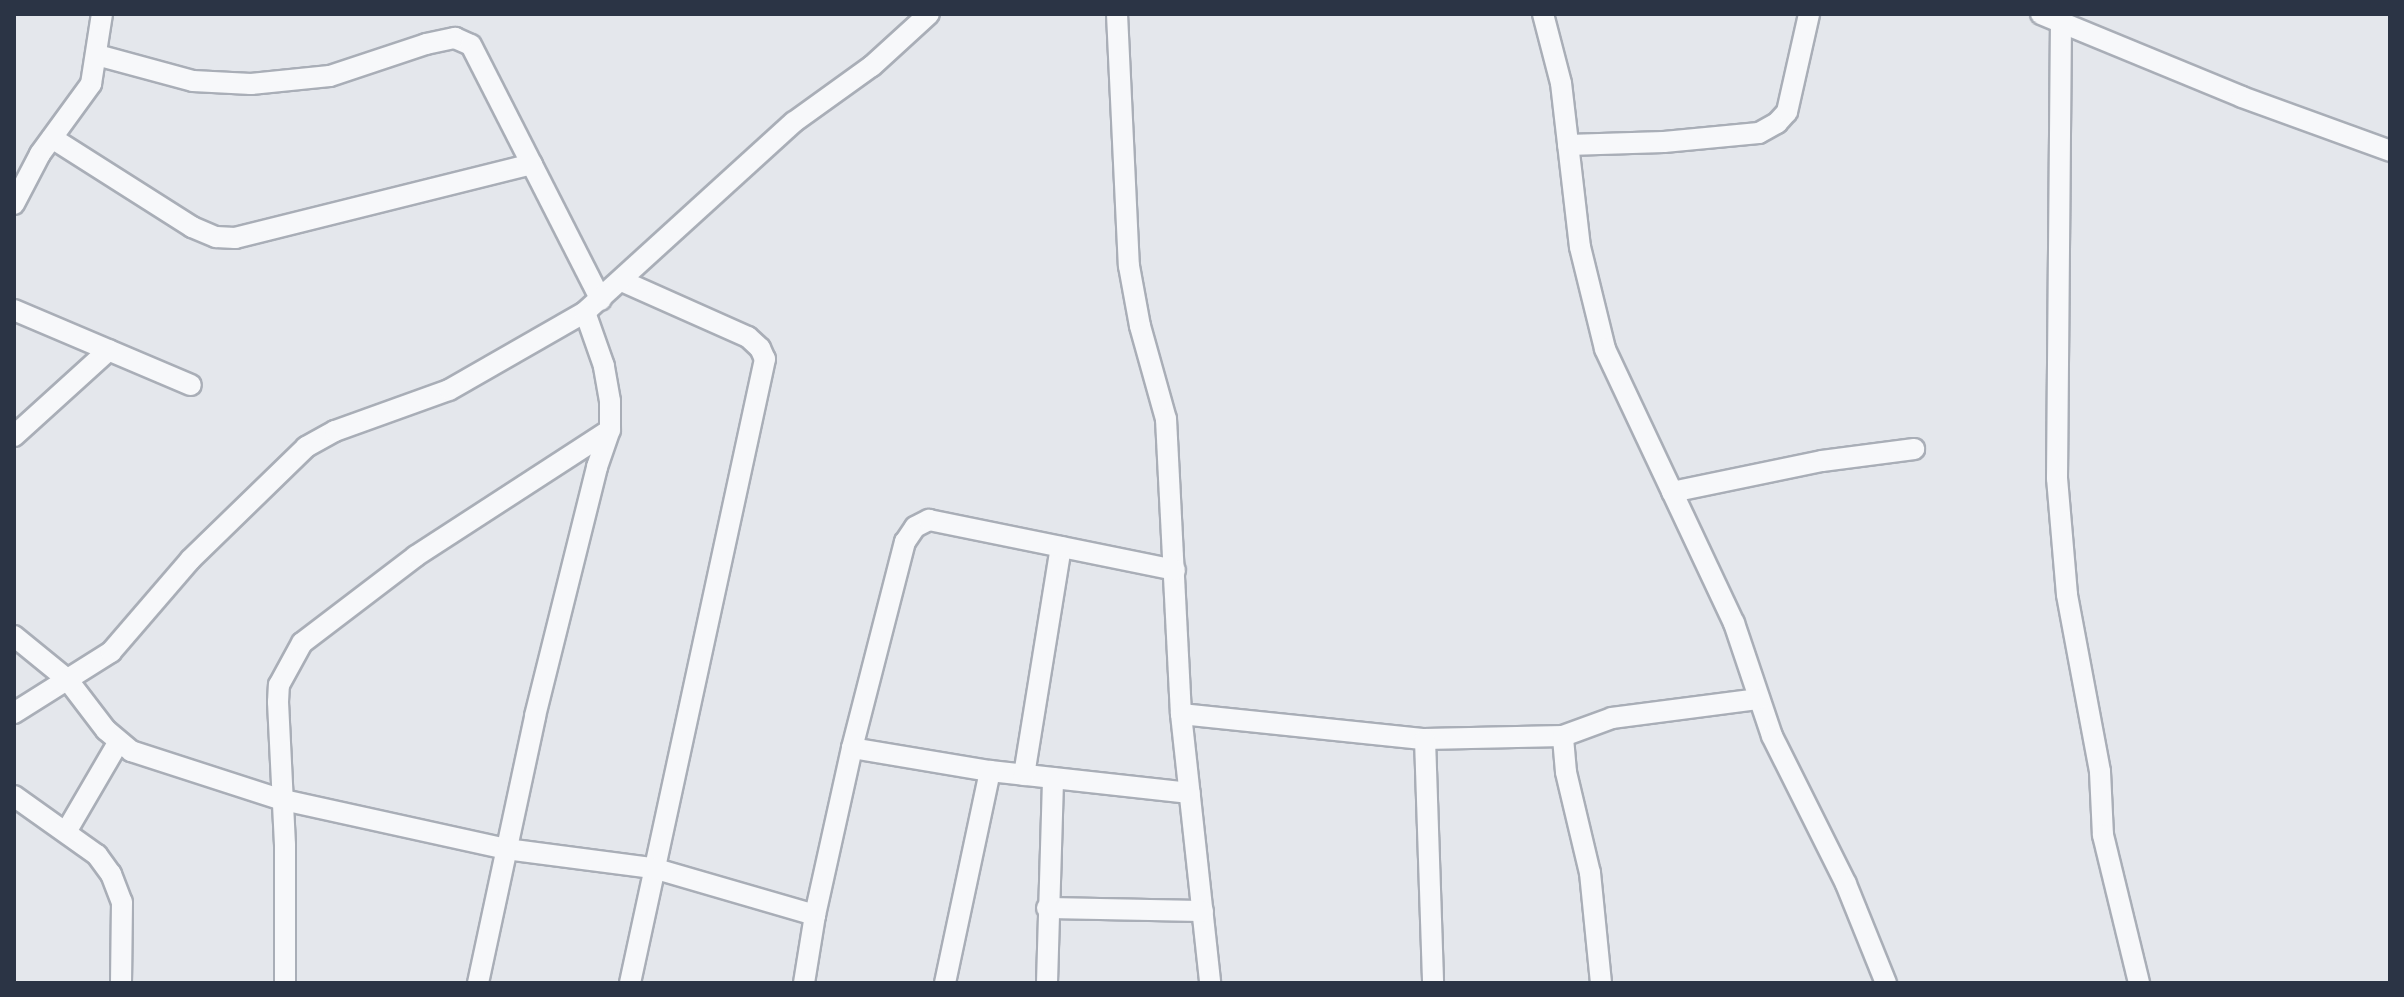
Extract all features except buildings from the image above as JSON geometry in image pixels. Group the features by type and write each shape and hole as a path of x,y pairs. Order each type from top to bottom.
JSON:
{"street":[{"path":"14,204 52,138 91,84 102,14"},
{"path":"14,713 111,652 190,560 306,447 335,431 449,390 593,306 794,122 872,66 929,14"},
{"path":"1117,14 1129,266 1140,326 1166,419 1181,714 1210,983"},
{"path":"1543,14 1561,83 1580,247 1605,349 1734,623 1772,736 1846,884 1886,983"},
{"path":"1568,145 1664,142 1759,133 1777,123 1787,112 1809,14"},
{"path":"2041,14 2242,97 2390,151"},
{"path":"2061,20 2057,478 2067,595 2100,772 2103,835 2139,983"},
{"path":"97,55 193,81 251,84 330,76 426,44 455,38 471,45 532,164 593,306 610,401 610,430 597,467 543,685 478,983"},
{"path":"52,138 192,227 216,237 235,238 532,164"},
{"path":"622,281 748,337 760,348 765,359 630,983"},
{"path":"14,310 191,385"},
{"path":"14,436 109,350"},
{"path":"285,983 279,685 302,643 416,556 610,430"},
{"path":"1672,492 1822,461 1914,449"},
{"path":"804,983 815,915 852,748 905,542 915,527 929,520 1175,570"},
{"path":"1024,775 1061,547"},
{"path":"14,636 67,679 118,743 131,751 283,800 506,849 653,868 815,915"},
{"path":"1181,714 1425,739 1563,736 1612,718 1759,699"},
{"path":"1563,736 1566,772 1590,873 1601,983"},
{"path":"1425,739 1433,983"},
{"path":"66,832 118,743"},
{"path":"852,748 990,771 1190,793"},
{"path":"945,983 990,771"},
{"path":"1047,983 1053,778"},
{"path":"14,796 97,855 111,874 122,902 121,983"},
{"path":"1047,908 1203,911"}]}
